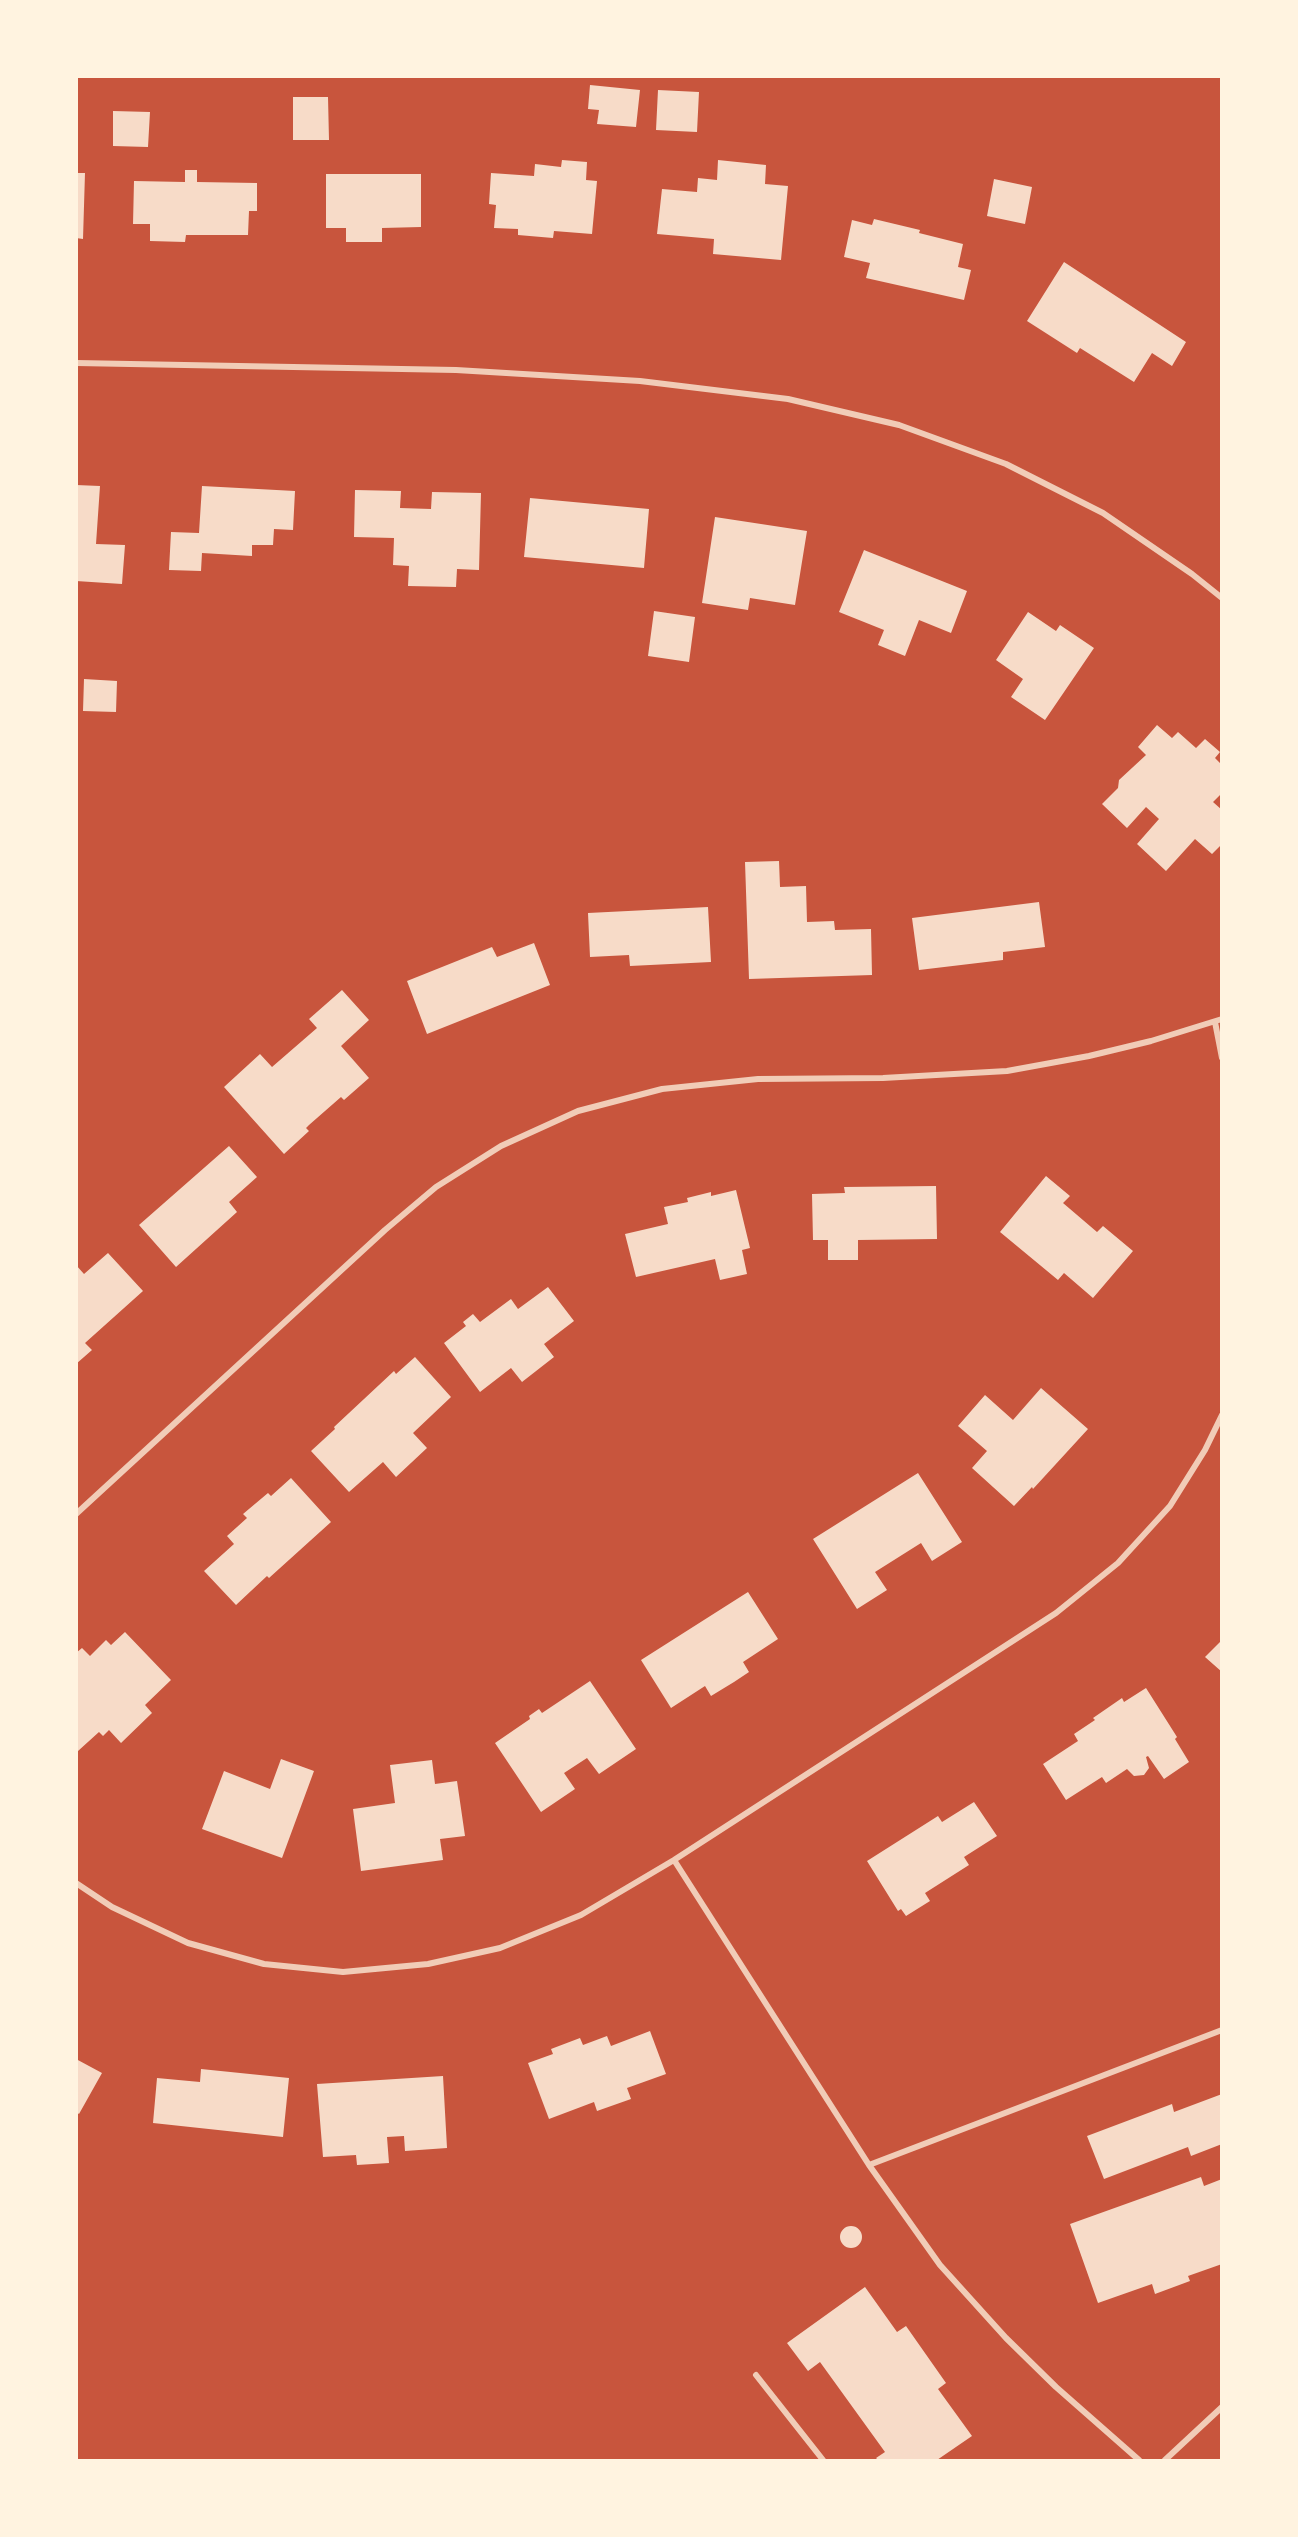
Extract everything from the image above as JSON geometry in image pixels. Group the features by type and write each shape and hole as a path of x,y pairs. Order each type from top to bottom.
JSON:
{"street":[{"path":"76,363 456,370 640,381 788,399 898,425 1006,464 1103,513 1192,574 1221,598"},
{"path":"76,1514 385,1230 436,1187 501,1146 578,1111 662,1089 758,1079 883,1078 1007,1071 1089,1056 1218,1021 1221,1058"},
{"path":"76,1883 112,1907 188,1943 264,1964 343,1972 428,1964 500,1948 581,1916 674,1860 1056,1613 1118,1563 1170,1506 1205,1450 1221,1415"},
{"path":"674,1860 869,2165 940,2265 1006,2338 1056,2387 1139,2460"},
{"path":"869,2165 1221,2030"},
{"path":"756,2375 824,2460"},
{"path":"1165,2460 1221,2407"}],"building":[{"path":"590,85 640,90 636,127 597,124 599,110 588,109"},
{"path":"658,90 699,92 697,132 656,130"},
{"path":"293,97 328,97 329,140 293,140"},
{"path":"113,111 150,112 148,147 113,146"},
{"path":"562,160 587,162 586,180 597,181 592,234 554,231 553,238 518,235 518,229 494,228 496,205 489,204 491,173 534,176 535,164 561,167"},
{"path":"718,160 766,165 765,184 788,186 781,260 713,254 714,239 657,234 662,189 697,192 698,178 717,180"},
{"path":"185,170 197,170 197,182 257,183 257,211 249,211 248,235 186,235 185,242 150,241 150,224 133,224 134,181 185,182"},
{"path":"76,173 85,173 83,239 76,238"},
{"path":"326,174 421,174 421,227 382,228 382,242 346,242 346,228 326,228"},
{"path":"994,179 1032,187 1025,224 987,216"},
{"path":"874,219 920,230 919,233 963,244 958,267 971,270 964,300 866,278 870,263 844,257 852,220 872,225"},
{"path":"1064,262 1186,342 1172,366 1152,353 1134,382 1080,348 1077,353 1027,321"},
{"path":"76,485 100,486 96,544 125,545 122,584 76,581"},
{"path":"202,486 295,491 293,530 274,529 273,545 252,545 252,556 202,553 201,571 169,570 171,532 199,533"},
{"path":"355,490 401,491 400,508 431,509 432,492 481,493 479,570 457,569 456,587 408,586 409,566 393,565 394,538 354,537"},
{"path":"530,498 649,509 644,568 524,557"},
{"path":"715,517 807,531 795,605 750,598 748,610 702,603"},
{"path":"864,550 967,591 951,633 919,620 905,656 878,645 884,630 839,612"},
{"path":"654,611 695,617 689,662 648,656"},
{"path":"1028,612 1056,631 1060,625 1094,648 1045,720 1011,697 1023,679 996,660"},
{"path":"84,679 117,681 116,712 83,711"},
{"path":"1157,725 1172,738 1178,732 1196,748 1205,739 1220,752 1215,758 1222,765 1222,793 1213,802 1222,810 1222,844 1212,854 1195,839 1166,871 1137,844 1159,819 1146,807 1127,828 1102,804 1118,788 1119,780 1146,755 1138,747"},
{"path":"779,861 780,887 806,886 807,922 834,921 835,930 871,929 872,975 749,979 745,862"},
{"path":"1039,902 1045,947 1003,952 1003,960 919,970 912,918"},
{"path":"708,907 711,962 630,966 629,955 590,957 588,913"},
{"path":"534,943 550,985 427,1034 407,981 492,947 497,957"},
{"path":"342,990 369,1020 341,1046 369,1078 344,1100 341,1097 309,1125 306,1128 309,1131 284,1154 224,1087 260,1054 272,1067 317,1028 309,1019"},
{"path":"229,1146 257,1177 229,1202 237,1212 176,1267 139,1225"},
{"path":"1046,1176 1070,1196 1063,1203 1097,1232 1103,1226 1133,1251 1093,1298 1064,1273 1058,1280 1000,1232"},
{"path":"936,1186 937,1239 858,1240 858,1260 828,1260 828,1240 813,1240 812,1194 845,1193 844,1187"},
{"path":"736,1190 750,1248 742,1250 747,1274 720,1280 715,1259 636,1277 625,1234 668,1224 664,1207 688,1202 687,1198 711,1192 711,1196"},
{"path":"108,1253 143,1291 85,1343 92,1350 76,1364 76,1265 84,1274"},
{"path":"548,1287 574,1321 544,1344 554,1357 522,1382 511,1368 480,1392 444,1343 466,1326 463,1322 473,1314 480,1322 511,1299 518,1309"},
{"path":"415,1357 451,1397 413,1433 427,1448 396,1477 383,1462 349,1492 311,1451 394,1371 396,1374"},
{"path":"1041,1388 1088,1429 1033,1489 1032,1487 1014,1506 972,1468 987,1451 958,1426 985,1395 1013,1420"},
{"path":"918,1473 962,1542 932,1561 921,1543 875,1572 887,1590 857,1609 813,1539"},
{"path":"291,1478 331,1522 236,1605 204,1571 234,1544 227,1536 247,1518 243,1514 268,1493 271,1496"},
{"path":"748,1592 778,1639 743,1662 749,1672 734,1682 711,1696 705,1686 671,1708 641,1660"},
{"path":"125,1632 171,1680 145,1705 152,1713 121,1743 109,1730 103,1736 99,1732 78,1751 76,1653 82,1648 90,1656 106,1640 111,1645"},
{"path":"1222,1640 1222,1672 1205,1657"},
{"path":"590,1681 636,1749 599,1774 587,1758 564,1773 575,1789 541,1812 495,1743 530,1719 529,1716 539,1709 542,1713"},
{"path":"1146,1688 1177,1737 1175,1739 1189,1762 1164,1779 1148,1756 1146,1757 1149,1768 1144,1775 1134,1776 1127,1769 1106,1783 1102,1777 1066,1800 1043,1764 1078,1741 1074,1734 1095,1720 1093,1718 1122,1698 1124,1702"},
{"path":"281,1759 314,1771 282,1858 202,1829 224,1771 270,1789"},
{"path":"432,1760 435,1784 457,1781 465,1836 440,1839 443,1860 361,1871 353,1809 395,1803 390,1765"},
{"path":"974,1802 997,1836 964,1857 969,1865 925,1893 930,1901 906,1916 901,1909 898,1911 867,1861 938,1816 942,1822"},
{"path":"650,2031 666,2074 627,2088 631,2099 597,2111 594,2102 549,2119 528,2063 553,2054 551,2049 580,2038 583,2045 607,2036 611,2046"},
{"path":"76,2059 102,2073 79,2114 76,2112"},
{"path":"201,2069 289,2078 283,2137 153,2123 157,2078 200,2082"},
{"path":"443,2076 447,2148 405,2151 404,2136 387,2137 389,2163 357,2165 356,2155 323,2157 317,2084"},
{"path":"1222,2094 1222,2144 1191,2156 1188,2147 1104,2179 1087,2136 1172,2104 1174,2112"},
{"path":"1201,2177 1204,2186 1222,2179 1222,2264 1188,2276 1190,2281 1155,2294 1152,2284 1098,2303 1070,2224"},
{"path":"847,2226 855,2226 862,2233 862,2241 855,2248 847,2248 840,2241 840,2233"},
{"path":"865,2287 897,2332 906,2326 946,2383 938,2389 972,2436 937,2460 878,2460 876,2458 885,2452 820,2362 808,2371 787,2343"}]}
